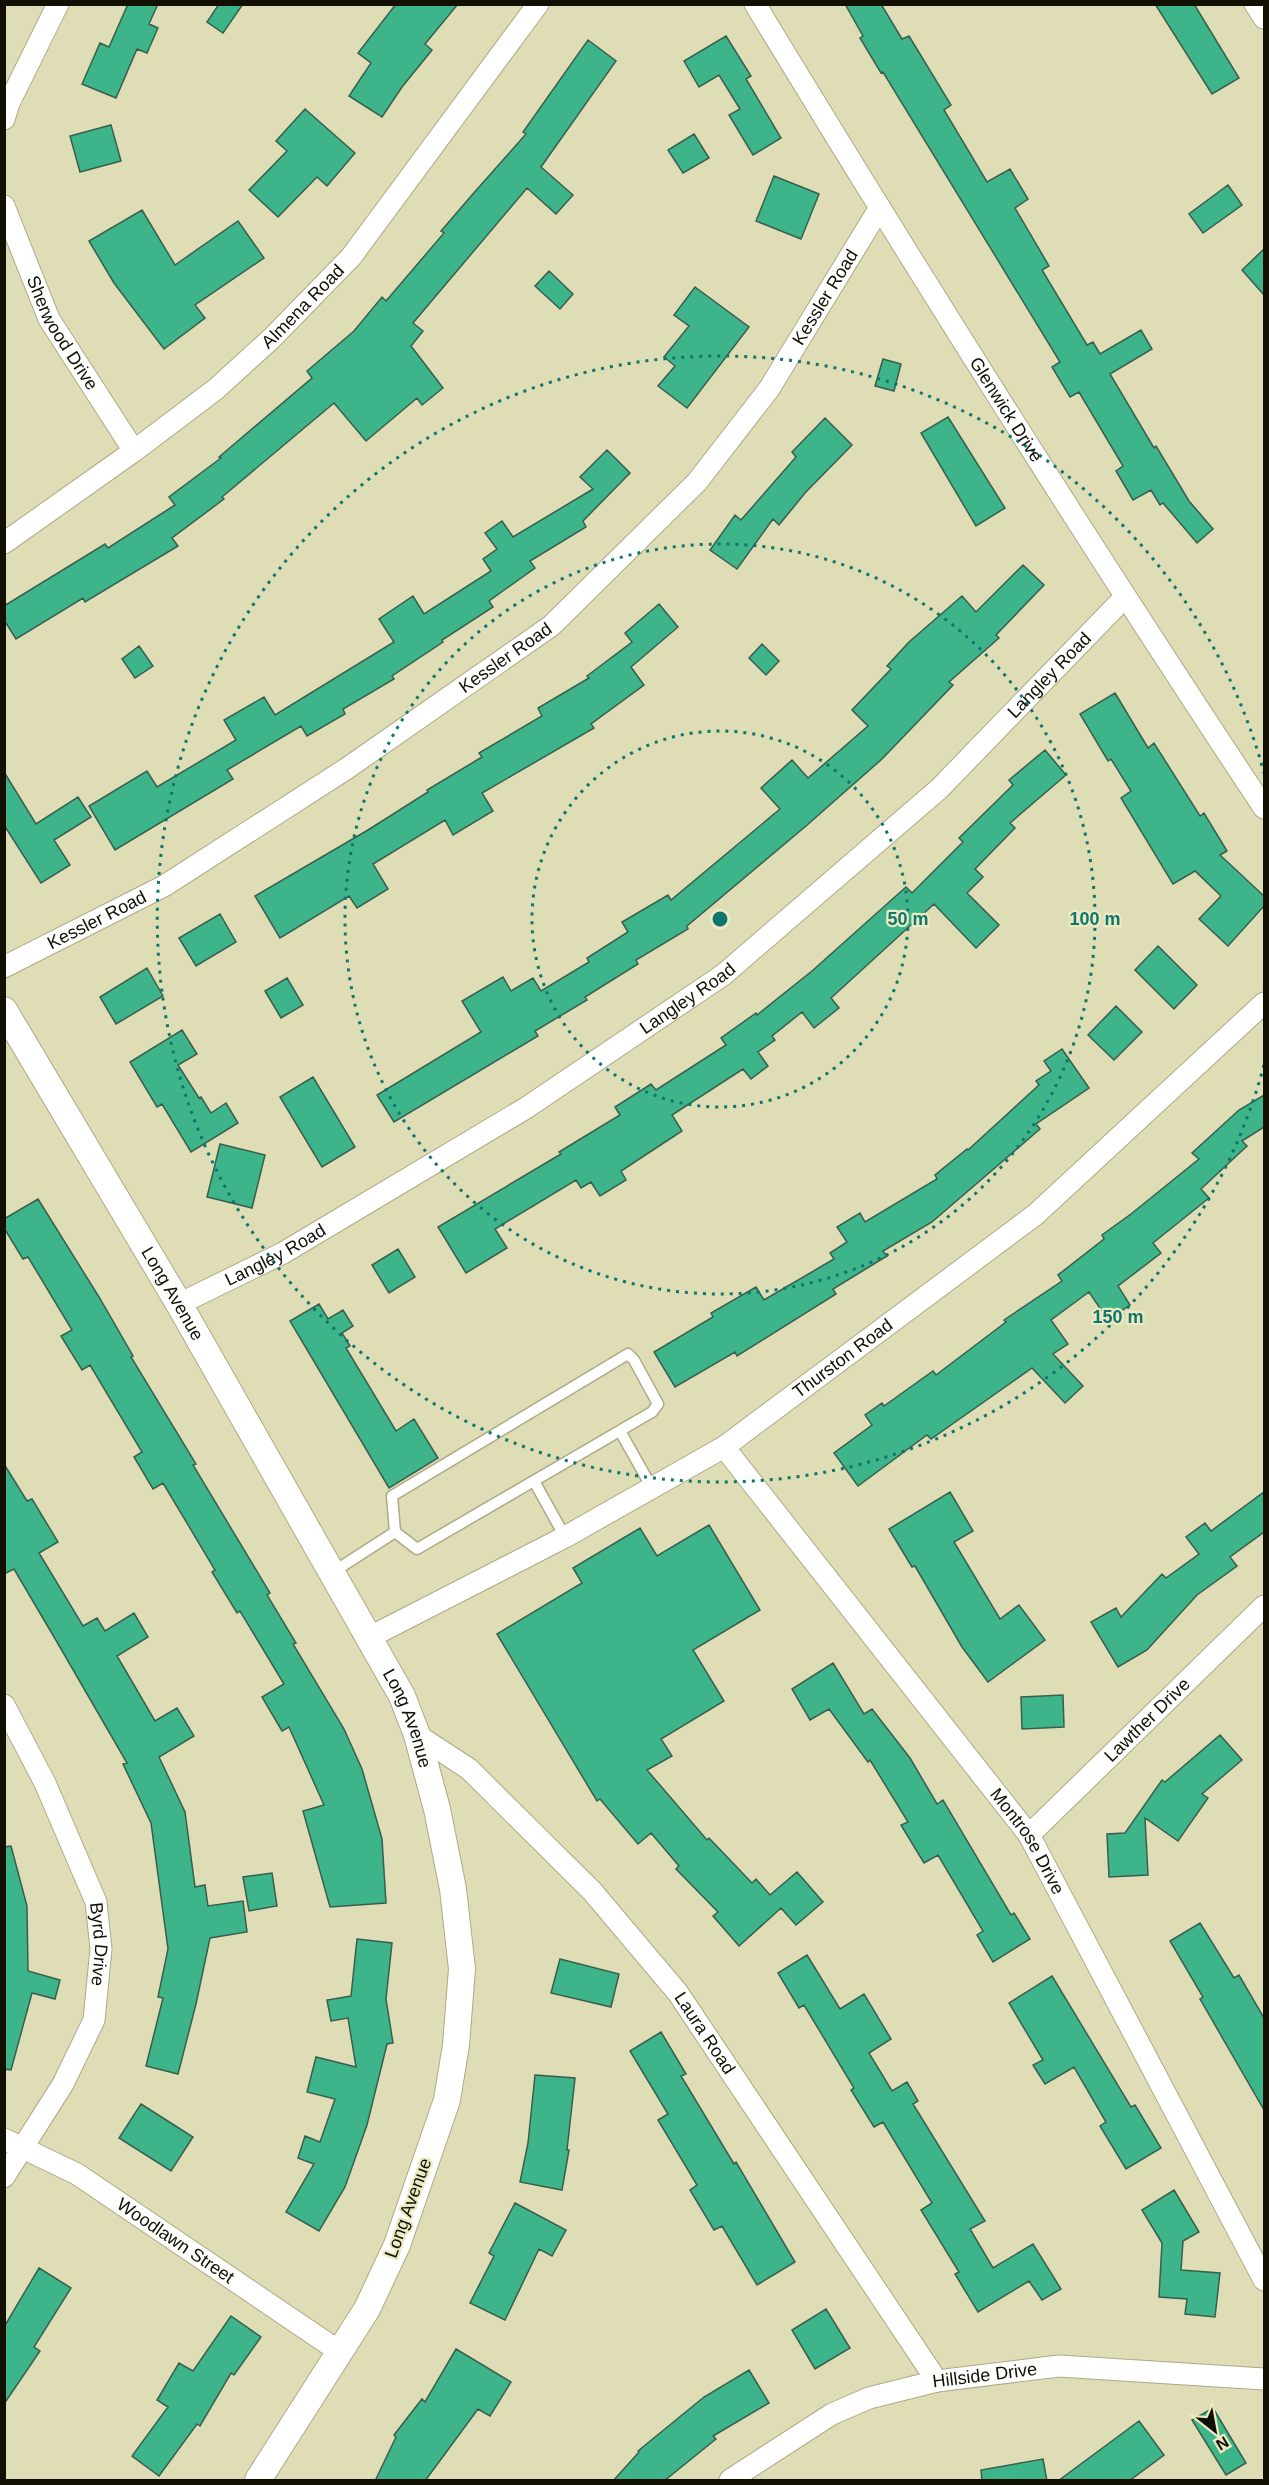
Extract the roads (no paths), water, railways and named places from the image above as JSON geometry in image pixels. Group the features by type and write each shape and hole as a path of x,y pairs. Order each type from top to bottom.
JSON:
{"street":[{"path":"4,119 9,103 58,4"},
{"name":"Almena Road","path":"4,543 134,451 216,389 272,338 351,257 538,4"},
{"name":"Glenwick Drive","path":"755,4 879,209 1125,597 1264,808"},
{"path":"1256,4 1264,18"},
{"name":"Sherwood Drive","path":"4,206 50,319 134,451"},
{"name":"Kessler Road","path":"4,967 164,886 346,769 550,626 697,482 769,389 879,209"},
{"name":"Langley Road","path":"179,1304 283,1253 526,1108 723,975 939,789 1125,597"},
{"name":"Thurston Road","path":"370,1636 565,1537 724,1447 1035,1215 1264,1003"},
{"name":"Long Avenue","path":"4,1010 179,1304 370,1636 402,1696 417,1735 437,1809 453,1889 462,1970 456,2045 447,2100 397,2245 367,2309 258,2481"},
{"name":"Montrose Drive","path":"724,1447 1029,1835 1264,2280"},
{"name":"Lawther Drive","path":"1029,1835 1264,1606"},
{"name":"Byrd Drive","path":"4,1705 45,1783 96,1902 101,1949 94,2020 63,2084 14,2143 4,2177"},
{"name":"Laura Road","path":"417,1735 469,1768 591,1891 678,1993 937,2381"},
{"name":"Woodlawn Street","path":"14,2143 77,2174 340,2352"},
{"name":"Hillside Drive","path":"730,2481 832,2414 869,2398 937,2381 1059,2366 1264,2379"}],"lane":[{"path":"628,1354 634,1360 658,1404 652,1412 620,1431 417,1549 395,1532 392,1496 628,1354"},
{"path":"620,1431 652,1488"},
{"path":"534,1482 565,1537"},
{"path":"333,1572 395,1532"}]}
